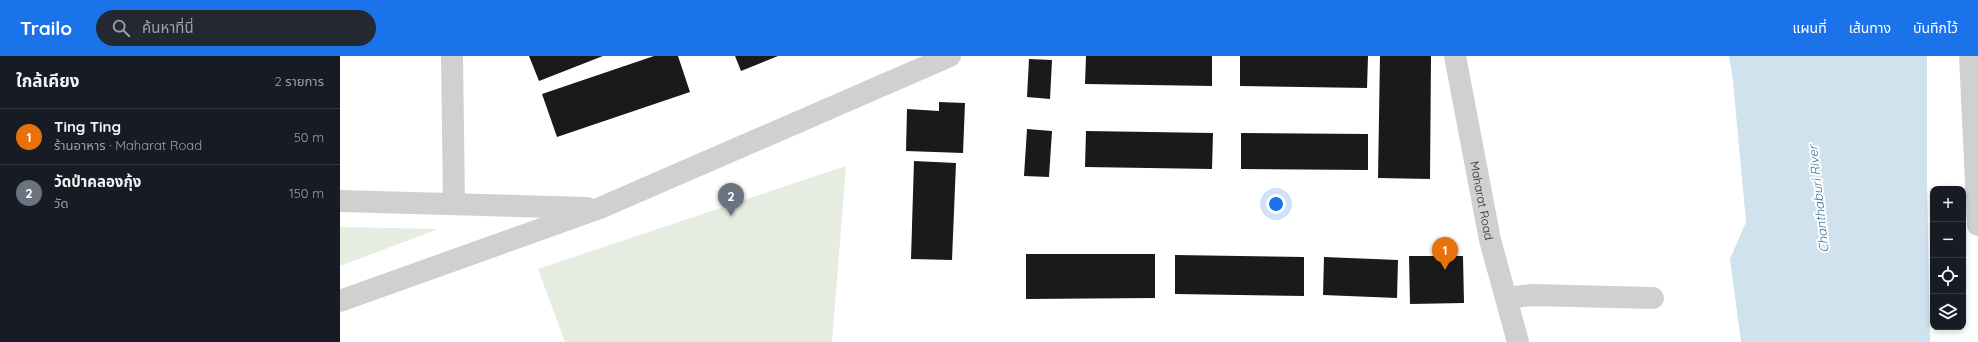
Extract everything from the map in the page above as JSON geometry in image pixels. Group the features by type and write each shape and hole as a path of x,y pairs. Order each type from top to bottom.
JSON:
{"street":[{"path":"452,56 454,204"},
{"path":"340,301 600,208 950,56"},
{"name":"Maharat Road","path":"1455,56 1490,240 1518,342"},
{"path":"1970,56 1978,224"},
{"path":"340,201 600,208"},
{"path":"1506,298 1532,295 1653,298"}],"shaded area":[{"path":"846,166 832,342 565,342 538,269"},
{"path":"340,227 438,229 340,266"}],"water":[{"name":"Chanthaburi River","path":"1729,56 1927,56 1927,181 1930,342 1741,342 1730,259 1746,222 1733,81"}],"building":[{"path":"529,56 603,56 539,81"},
{"path":"654,56 678,56 690,92 557,137 542,94"},
{"path":"735,56 778,56 741,71"},
{"path":"1086,56 1212,56 1212,86 1085,84"},
{"path":"1240,56 1368,56 1367,88 1240,86"},
{"path":"1380,56 1431,56 1430,179 1378,178"},
{"path":"1029,59 1052,60 1050,99 1027,97"},
{"path":"939,102 965,103 963,153 906,151 907,109 939,111"},
{"path":"1027,129 1052,131 1049,177 1024,176"},
{"path":"1086,131 1213,133 1212,169 1085,167"},
{"path":"1241,133 1368,134 1368,170 1241,169"},
{"path":"914,161 956,163 952,260 911,259"},
{"path":"1026,254 1155,254 1155,298 1026,299"},
{"path":"1175,255 1304,257 1304,296 1175,294"},
{"path":"1409,256 1463,256 1464,303 1410,304"},
{"path":"1324,257 1398,260 1397,298 1323,295"}],"place":[{"name":"วัดป่าคลองกุ้ง","path":"731,216"},
{"name":"Ting Ting","path":"1445,270"}]}
